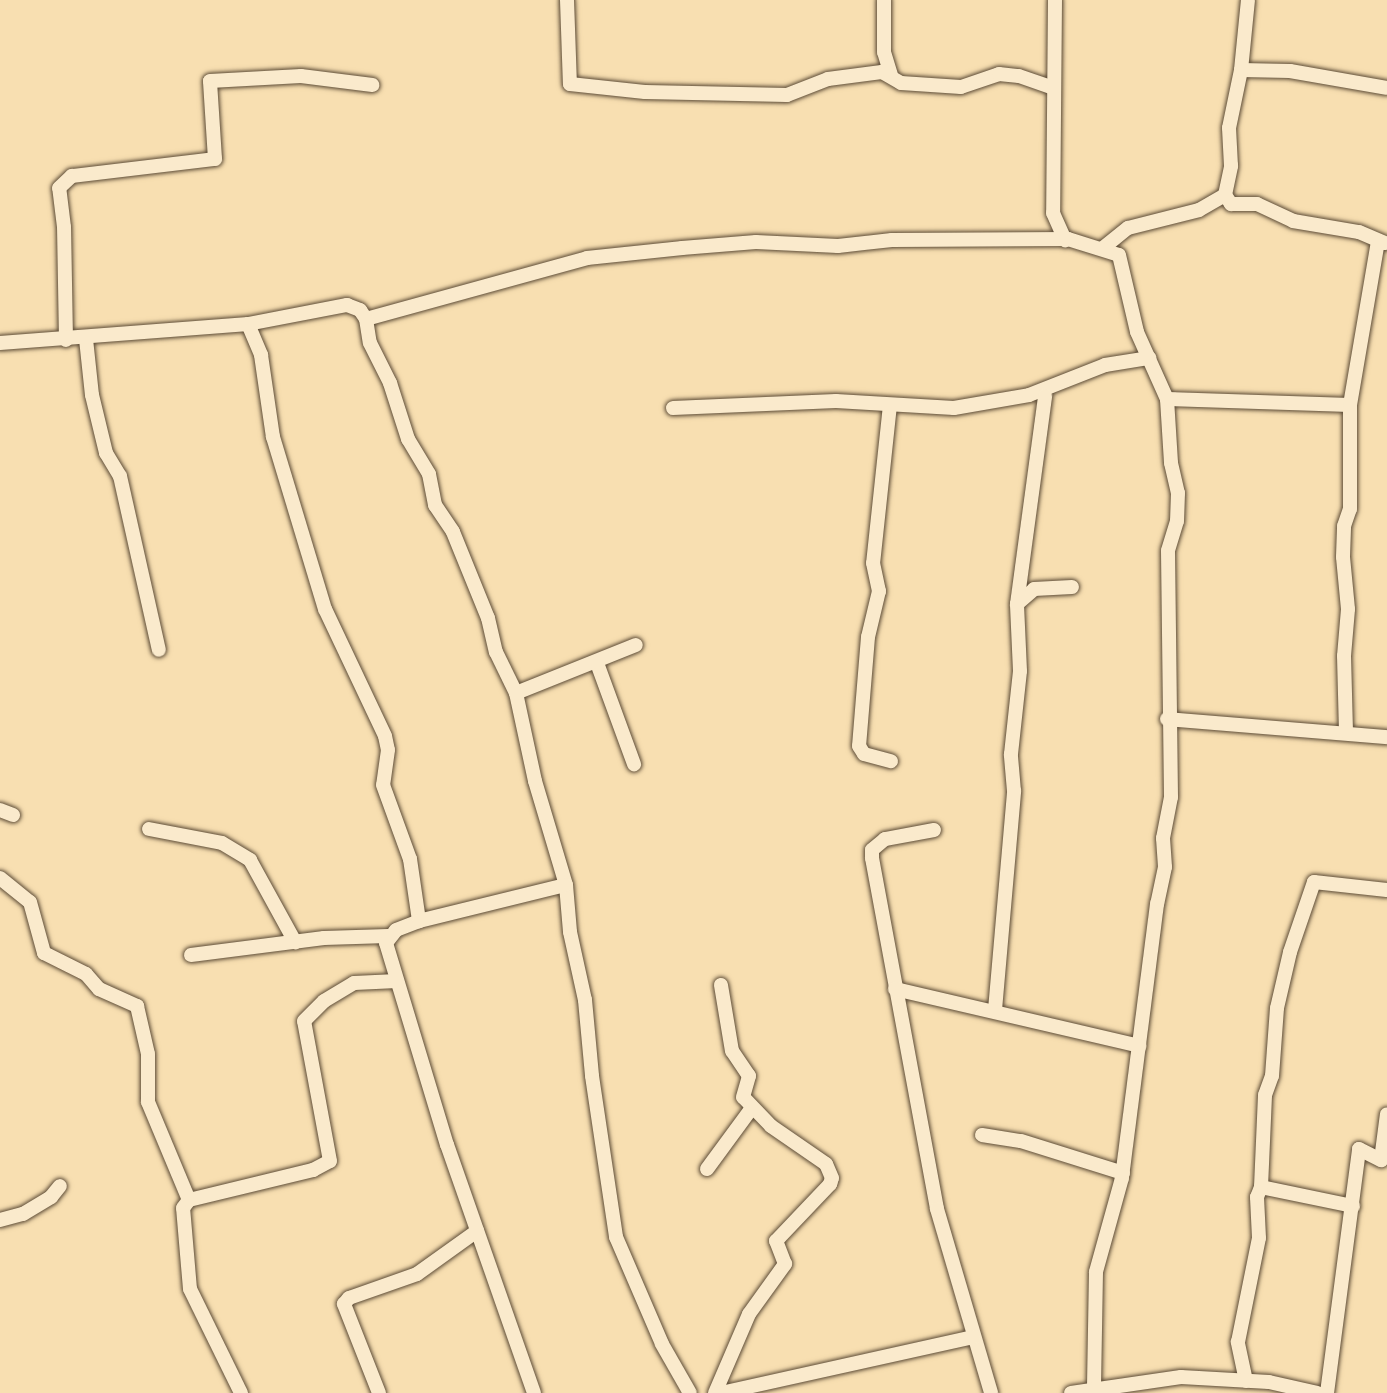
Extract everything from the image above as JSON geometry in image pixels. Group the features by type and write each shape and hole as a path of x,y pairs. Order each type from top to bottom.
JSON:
{"street":[{"path":"567,0 570,84 645,92 787,95 828,79 882,72 901,83 961,87 999,74 1054,88"},
{"path":"884,0 884,52 891,75"},
{"path":"1055,0 1053,213 1065,240"},
{"path":"1248,0 1241,70 1229,128 1231,166 1225,195 1231,204 1257,204 1293,221 1359,232 1382,243 1350,405 1350,509 1344,526 1343,557 1348,609 1344,656 1346,732"},
{"path":"1241,70 1279,70 1387,88"},
{"path":"66,340 64,227 59,188 72,176 215,159 210,81 301,76 372,85"},
{"path":"1103,248 1128,228 1199,210 1225,195"},
{"path":"366,319 602,256 756,242 838,246 892,240 1065,240 1103,248 1119,255 1137,332 1167,399 1171,463 1178,493 1177,521 1168,551 1171,630 1167,719 1171,797 1163,838 1165,867 1157,904 1123,1173 1096,1272 1094,1388"},
{"path":"0,343 86,339 248,324 347,305 354,305 366,319 370,343 390,383 408,439 429,474 435,505 463,555 488,618 496,652 516,693 535,781 566,885 570,932 585,1000 592,1076 616,1237 642,1303 690,1393"},
{"path":"248,324 261,355 273,437 325,609 385,736 388,750 383,785 410,859 419,921"},
{"path":"86,339 96,410 106,453 120,476 159,650"},
{"path":"673,408 836,401 954,408 1029,395 1105,365 1149,358"},
{"path":"995,1010 1014,791 1012,742 1020,671 1017,604 1045,396"},
{"path":"1167,399 1350,405"},
{"path":"890,405 873,563 879,591 868,637 859,746 864,754 891,761"},
{"path":"1017,604 1034,589 1072,587"},
{"path":"516,693 636,645"},
{"path":"597,663 634,764"},
{"path":"1167,719 1387,737"},
{"path":"149,829 222,843 250,860 295,942"},
{"path":"934,830 896,835 872,850 937,1209 991,1393"},
{"path":"0,878 30,902 44,953 86,974 99,989 137,1006 148,1054 148,1102 189,1200 182,1215 190,1289 241,1393"},
{"path":"1246,1381 1238,1342 1259,1238 1257,1197 1261,1187 1265,1095 1275,1055 1277,1008 1290,952 1314,882 1387,890"},
{"path":"191,955 371,934 388,936 419,921 566,885"},
{"path":"388,936 387,953 477,1231 534,1393"},
{"path":"189,1200 313,1170 330,1161 304,1021 324,1001 354,983 397,981"},
{"path":"718,1393 749,1314 785,1264 776,1241 814,1203 832,1178 826,1164 751,1109 743,1097 749,1076 732,1051 721,985"},
{"path":"895,989 1139,1046"},
{"path":"707,1169 751,1109"},
{"path":"1327,1393 1359,1149 1381,1160 1387,1114"},
{"path":"982,1135 1021,1141 1123,1173"},
{"path":"0,1220 23,1214 51,1197 60,1186"},
{"path":"1261,1187 1353,1206"},
{"path":"379,1393 344,1304 349,1298 417,1274 477,1231"},
{"path":"718,1393 974,1337"},
{"path":"1071,1393 1181,1377 1269,1382 1317,1393"}]}
